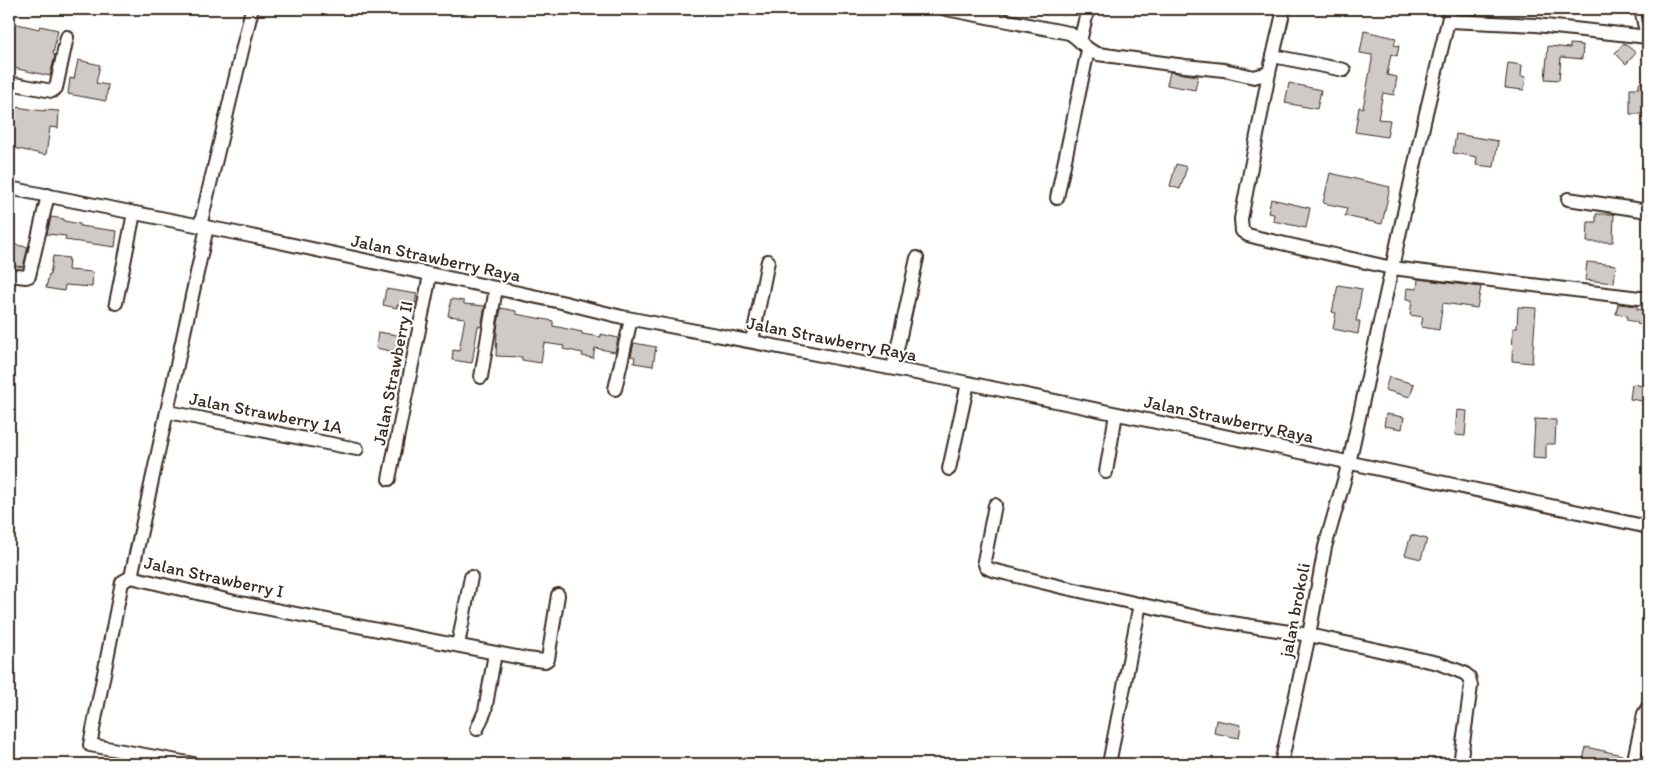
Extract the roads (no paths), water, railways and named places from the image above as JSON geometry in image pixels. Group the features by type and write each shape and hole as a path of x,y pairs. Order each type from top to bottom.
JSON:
{"street":[{"name":"Jalan Strawberry I","path":"252,9 204,226 168,412 131,577 235,602 544,661 548,659 558,595"},
{"path":"946,9 1063,32 1075,37 1084,46 1098,54 1224,70 1254,77 1269,73"},
{"path":"1057,198 1084,46 1088,9"},
{"path":"1284,9 1269,73 1240,219 1242,231 1258,238 1392,268 1648,299"},
{"path":"1450,15 1647,37 1641,9"},
{"name":"jalan brokoli","path":"1281,764 1309,635 1325,547 1349,463 1450,15"},
{"path":"9,83 46,91 52,91 56,88 67,37"},
{"path":"1273,56 1344,70"},
{"name":"Jalan Strawberry Raya","path":"9,188 204,226 496,288 631,319 893,368 1276,446 1648,527"},
{"path":"9,275 29,276 48,195"},
{"path":"1568,200 1648,211"},
{"path":"116,303 134,213"},
{"path":"893,368 917,258"},
{"path":"752,342 768,261"},
{"name":"Jalan Strawberry II","path":"389,479 430,275"},
{"path":"481,377 496,288"},
{"path":"615,389 631,319"},
{"path":"949,469 968,383"},
{"name":"Jalan Strawberry 1A","path":"168,412 357,450"},
{"path":"1106,472 1116,414"},
{"path":"995,505 984,561 986,566 992,570 1206,619 1309,635 1438,663 1453,668 1469,677 1471,686 1460,764"},
{"path":"131,577 122,582 90,745 194,764"},
{"path":"458,645 471,577"},
{"path":"1109,764 1140,604"},
{"path":"477,729 485,712 495,653"},
{"path":"1633,764 1644,714 1648,707"}]}
